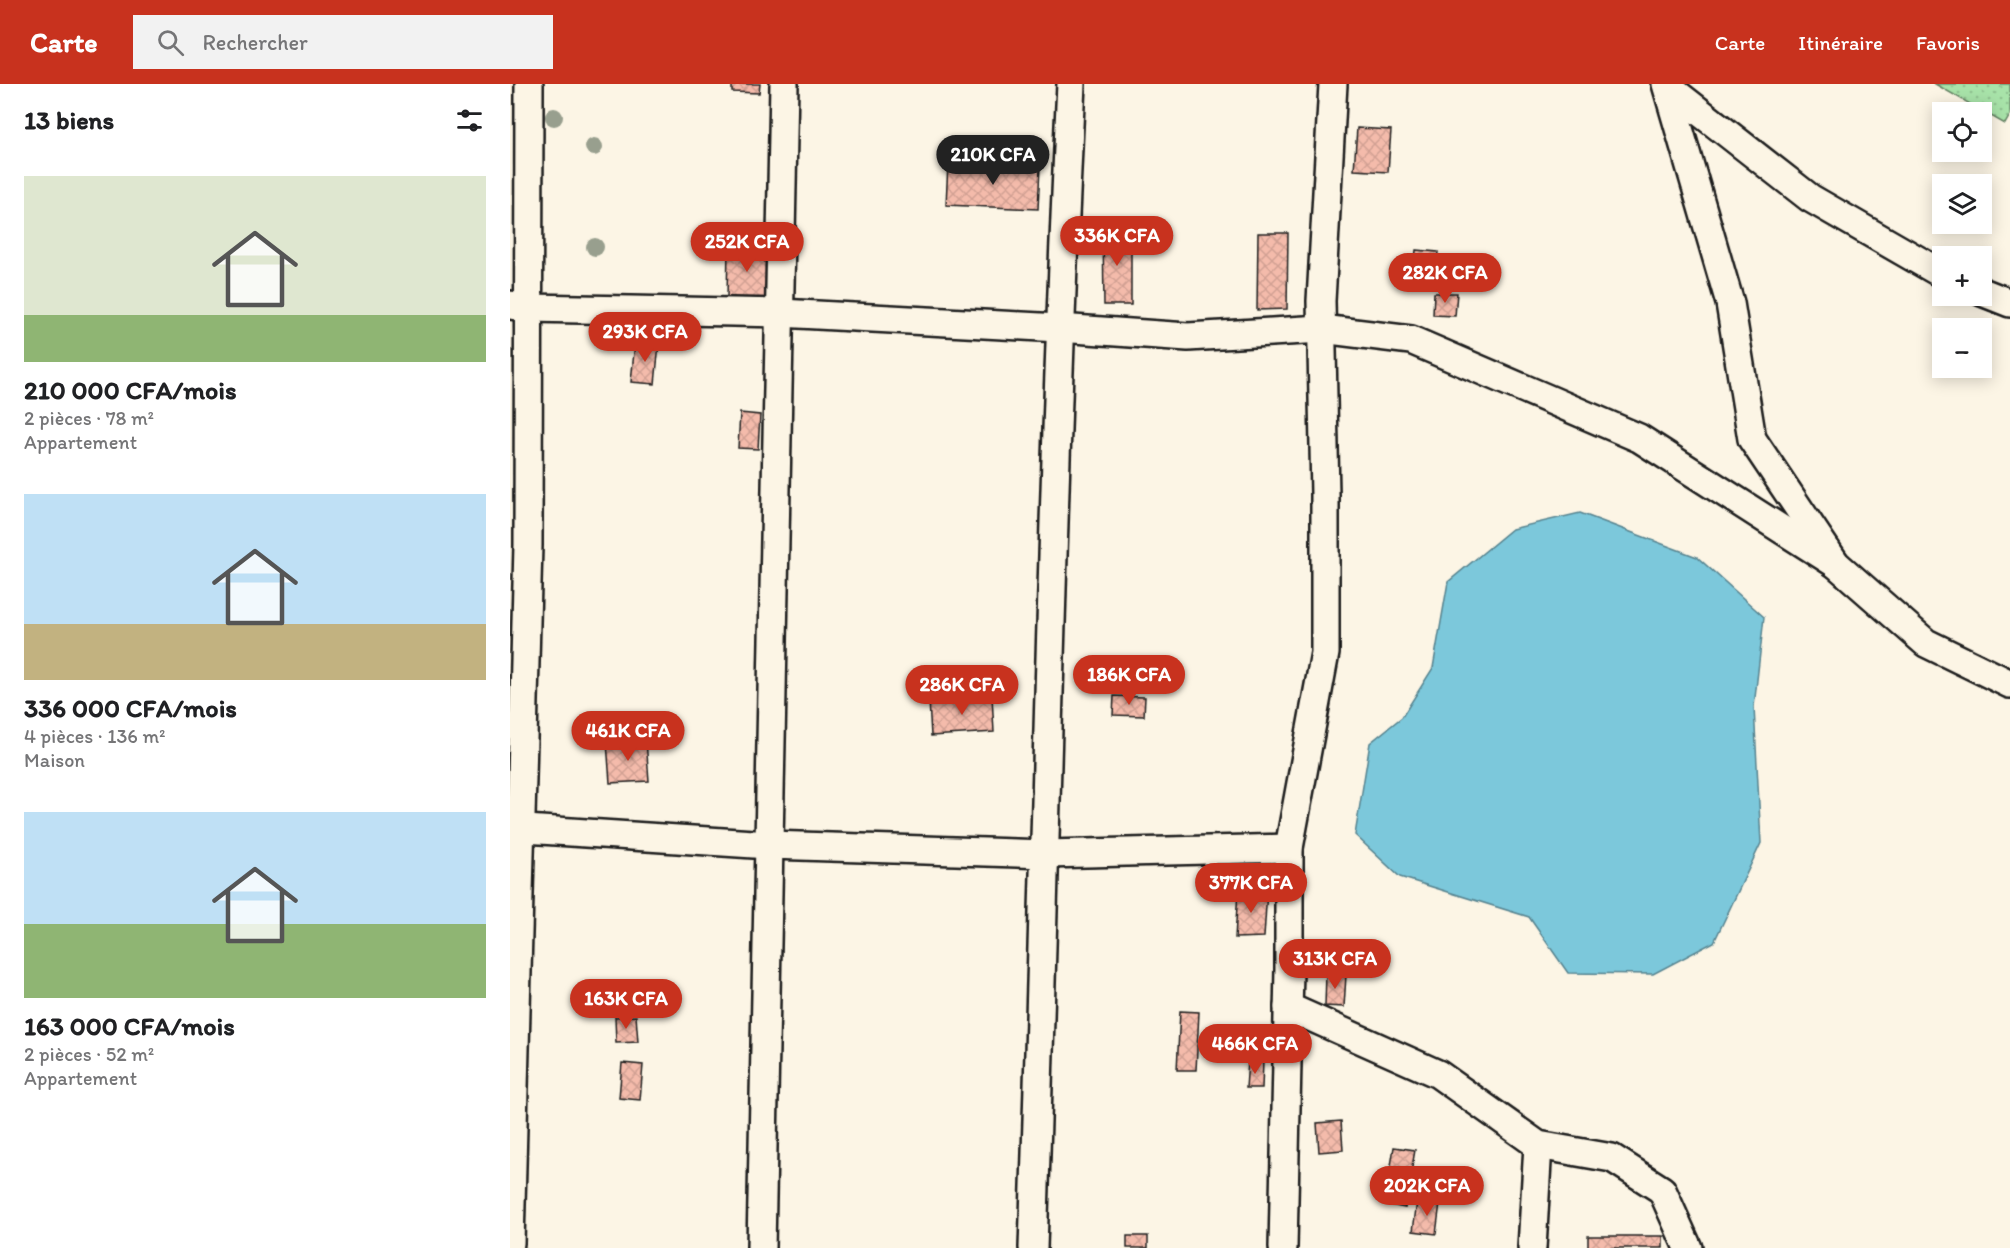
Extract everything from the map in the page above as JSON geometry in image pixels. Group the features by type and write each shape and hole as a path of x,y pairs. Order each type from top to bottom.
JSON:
{"street":[{"path":"510,1243 515,828 528,545 519,307 529,84"},
{"path":"761,1248 784,84"},
{"path":"1033,1248 1046,854 1059,328 1071,84"},
{"path":"1283,1248 1289,848 1325,653 1321,301 1333,84"},
{"path":"1667,85 1730,303 1752,439 1836,564"},
{"path":"1667,85 1810,198 1932,268"},
{"path":"1992,296 2010,303"},
{"path":"519,307 780,313 1188,337 1322,329 1411,340 1639,438 1836,564 1926,643 2010,684"},
{"path":"515,828 769,844 1046,854 1289,848"},
{"path":"1288,1007 1438,1074 1538,1145 1612,1158 1662,1190 1688,1248"},
{"path":"1532,1248 1538,1145"}],"green space":[{"path":"1935,84 2010,84 2010,115 2005,124 1992,117 1992,102 1966,102"}],"water":[{"path":"1580,513 1697,557 1764,617 1754,707 1761,843 1714,942 1653,974 1568,973 1529,917 1400,877 1355,835 1370,743 1402,717 1433,668 1448,582 1512,529"}],"building":[{"path":"732,84 760,84 759,93 732,92"},
{"path":"1357,128 1391,130 1388,172 1354,170"},
{"path":"948,163 1040,167 1038,209 946,205"},
{"path":"1131,228 1131,305 1104,305 1103,229"},
{"path":"1258,233 1288,233 1287,309 1257,310"},
{"path":"728,247 767,249 765,299 727,298"},
{"path":"1416,250 1438,252 1435,284 1413,282"},
{"path":"1434,293 1457,293 1455,316 1433,315"},
{"path":"635,342 659,344 655,384 631,382"},
{"path":"740,413 760,415 758,449 738,448"},
{"path":"992,696 994,732 931,736 929,700"},
{"path":"1114,696 1145,697 1144,716 1113,715"},
{"path":"646,740 649,781 610,783 607,742"},
{"path":"1267,890 1264,937 1235,938 1238,891"},
{"path":"1326,974 1346,975 1344,1007 1325,1006"},
{"path":"1180,1011 1199,1012 1196,1070 1177,1070"},
{"path":"636,1016 638,1042 616,1043 615,1017"},
{"path":"1248,1061 1263,1061 1262,1088 1246,1088"},
{"path":"622,1063 643,1065 640,1100 619,1098"},
{"path":"1341,1121 1343,1150 1319,1152 1317,1123"},
{"path":"1394,1147 1415,1150 1405,1208 1385,1204"},
{"path":"1417,1201 1440,1203 1436,1234 1413,1231"},
{"path":"1127,1236 1148,1236 1148,1248 1127,1248"},
{"path":"1588,1236 1663,1236 1663,1248 1588,1248"}]}
